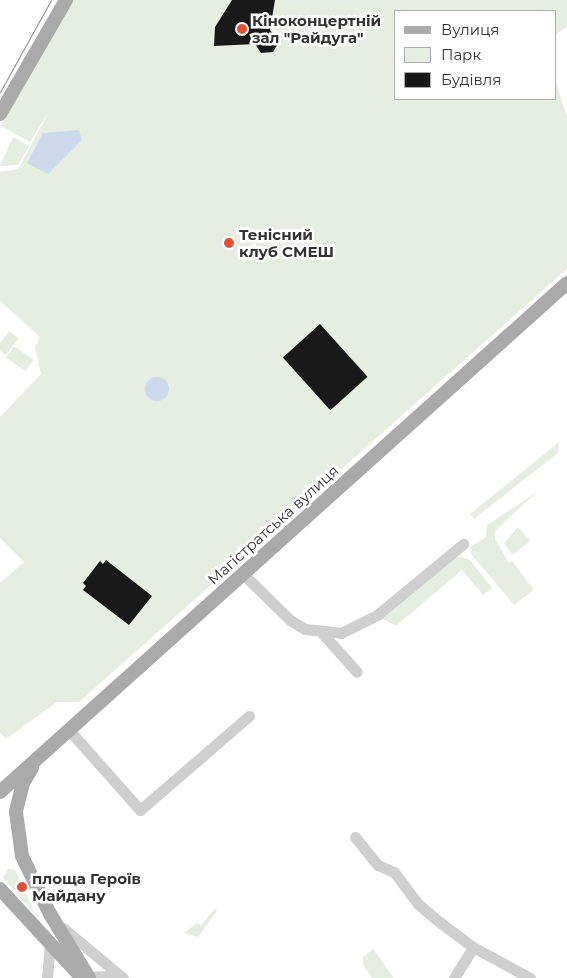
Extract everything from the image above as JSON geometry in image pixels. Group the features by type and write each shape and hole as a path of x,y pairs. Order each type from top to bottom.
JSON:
{"main road":[{"path":"0,114 66,0"},
{"path":"0,123 13,94"},
{"name":"Магістратська вулиця","path":"0,792 567,283"},
{"path":"37,759 20,794 17,834 31,877 84,974"},
{"path":"0,888 68,962 84,974"}],"street":[{"path":"243,574 275,610 305,629 322,633 341,633 377,616 463,544"},
{"path":"322,633 357,672"},
{"path":"69,730 140,810 249,716"},
{"path":"355,837 378,865 394,872 418,904 473,947 530,978"},
{"path":"53,918 101,962 122,977"},
{"path":"47,978 50,943"},
{"path":"454,978 473,947"},
{"path":"84,974 101,962"},
{"path":"84,974 105,974 122,977"}],"green space":[{"path":"73,0 567,0 567,26 557,34 557,10 394,10 394,100 557,100 557,85 567,117 567,269 79,702 57,702 6,739 0,732 0,583 24,562 0,538 0,417 41,374 35,347 40,337 0,301 0,172 18,169 50,110 30,142 1,126"},
{"path":"13,137 29,146 18,165 0,166"},
{"path":"9,331 19,338 6,355 0,351 0,343"},
{"path":"14,346 34,360 26,371 6,357"},
{"path":"559,442 558,453 474,519 470,514"},
{"path":"538,491 495,531 495,539 509,563 512,561 534,590 514,605 471,554 470,547 486,537 487,525"},
{"path":"518,527 530,541 513,555 504,543"},
{"path":"461,557 470,560 492,588 483,595 462,570 396,626 381,618 454,558"},
{"path":"8,869 15,870 36,915 3,878"},
{"path":"215,908 217,911 198,937 184,933 197,923 201,925"},
{"path":"373,949 394,978 372,978 363,965 363,957"}],"water":[{"path":"79,130 82,140 48,174 27,163 43,133"},
{"path":"157,377 162,378 168,384 168,394 162,400 157,401 152,400 146,394 145,389 146,384 152,378"}],"building":[{"name":"Кіноконцертній зал \"Райдуга\"","path":"232,0 275,0 270,30 279,42 273,52 261,53 255,44 214,46 215,27"},
{"path":"320,324 368,377 330,410 283,357"},
{"path":"106,560 152,596 129,625 83,590 86,586 83,583 100,561 103,564"}],"tram line":[{"path":"0,92 51,0"}],"place":[{"name":"Кіноконцертній зал \"Райдуга\"","path":"242,29"},
{"name":"Тенісний клуб СМЕШ","path":"229,243"},
{"name":"площа Героїв Майдану","path":"22,887"}]}
